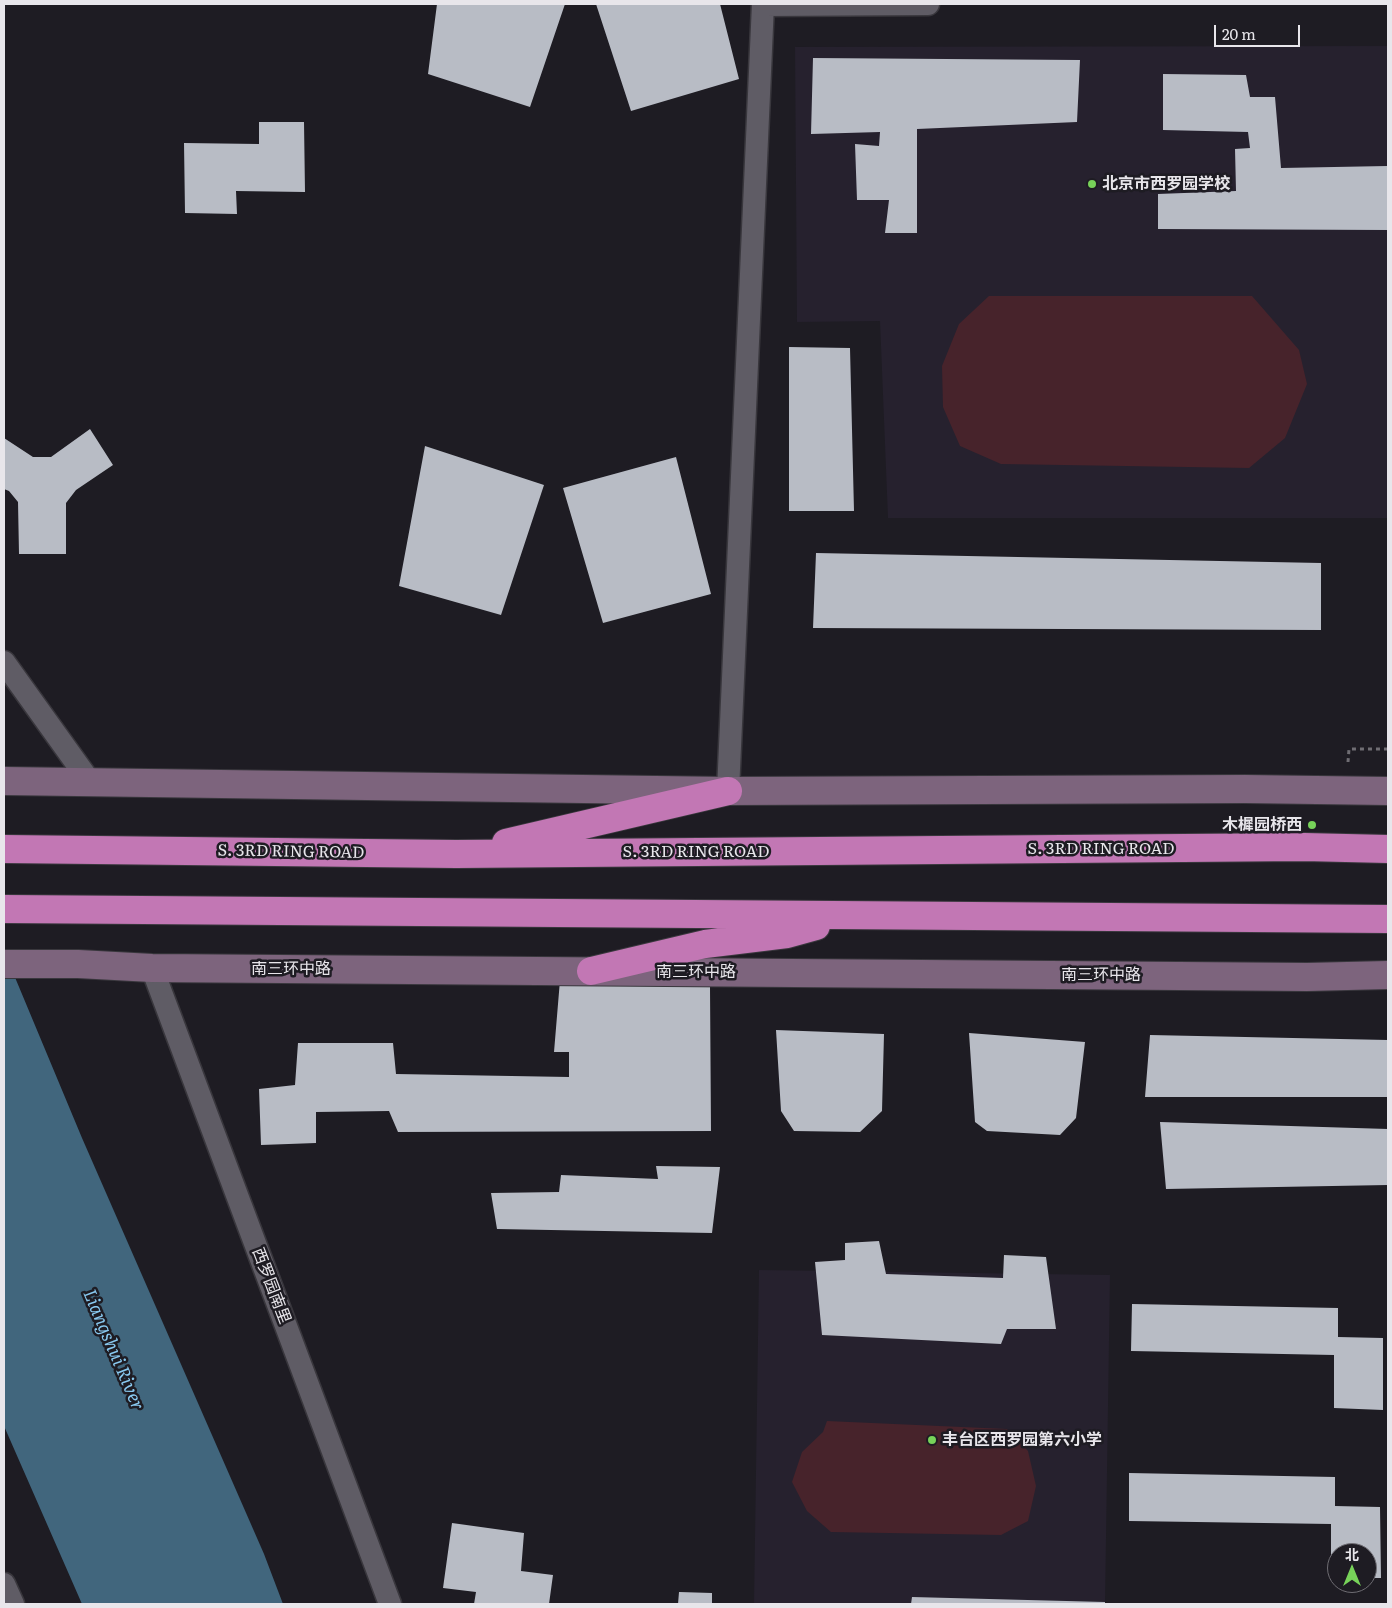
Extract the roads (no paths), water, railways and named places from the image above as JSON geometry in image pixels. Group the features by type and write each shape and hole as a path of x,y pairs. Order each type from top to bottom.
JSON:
{"highway":[{"path":"456,854 728,791"},
{"name":"S. 3RD RING ROAD","path":"4,849 456,854 1304,847 1388,849"},
{"path":"4,909 1388,919"},
{"path":"591,971 705,944 787,934 856,916"}],"street":[{"path":"728,791 763,4 928,4"},
{"path":"4,662 90,782"},
{"path":"4,781 728,791 1245,789 1388,792"},
{"name":"南三环中路","path":"4,964 78,964 152,968 1297,976 1388,975"},
{"name":"西罗园南里","path":"152,968 390,1604"},
{"path":"4,1584 13,1604"}],"water":[{"name":"Liangshui River","path":"4,951 82,1138 264,1554 283,1604 82,1604 4,1426"}],"place":[{"name":"北京市西罗园学校","path":"1092,184"},
{"name":"木樨园桥西","path":"1312,825"},
{"name":"丰台区西罗园第六小学","path":"932,1440"}]}
